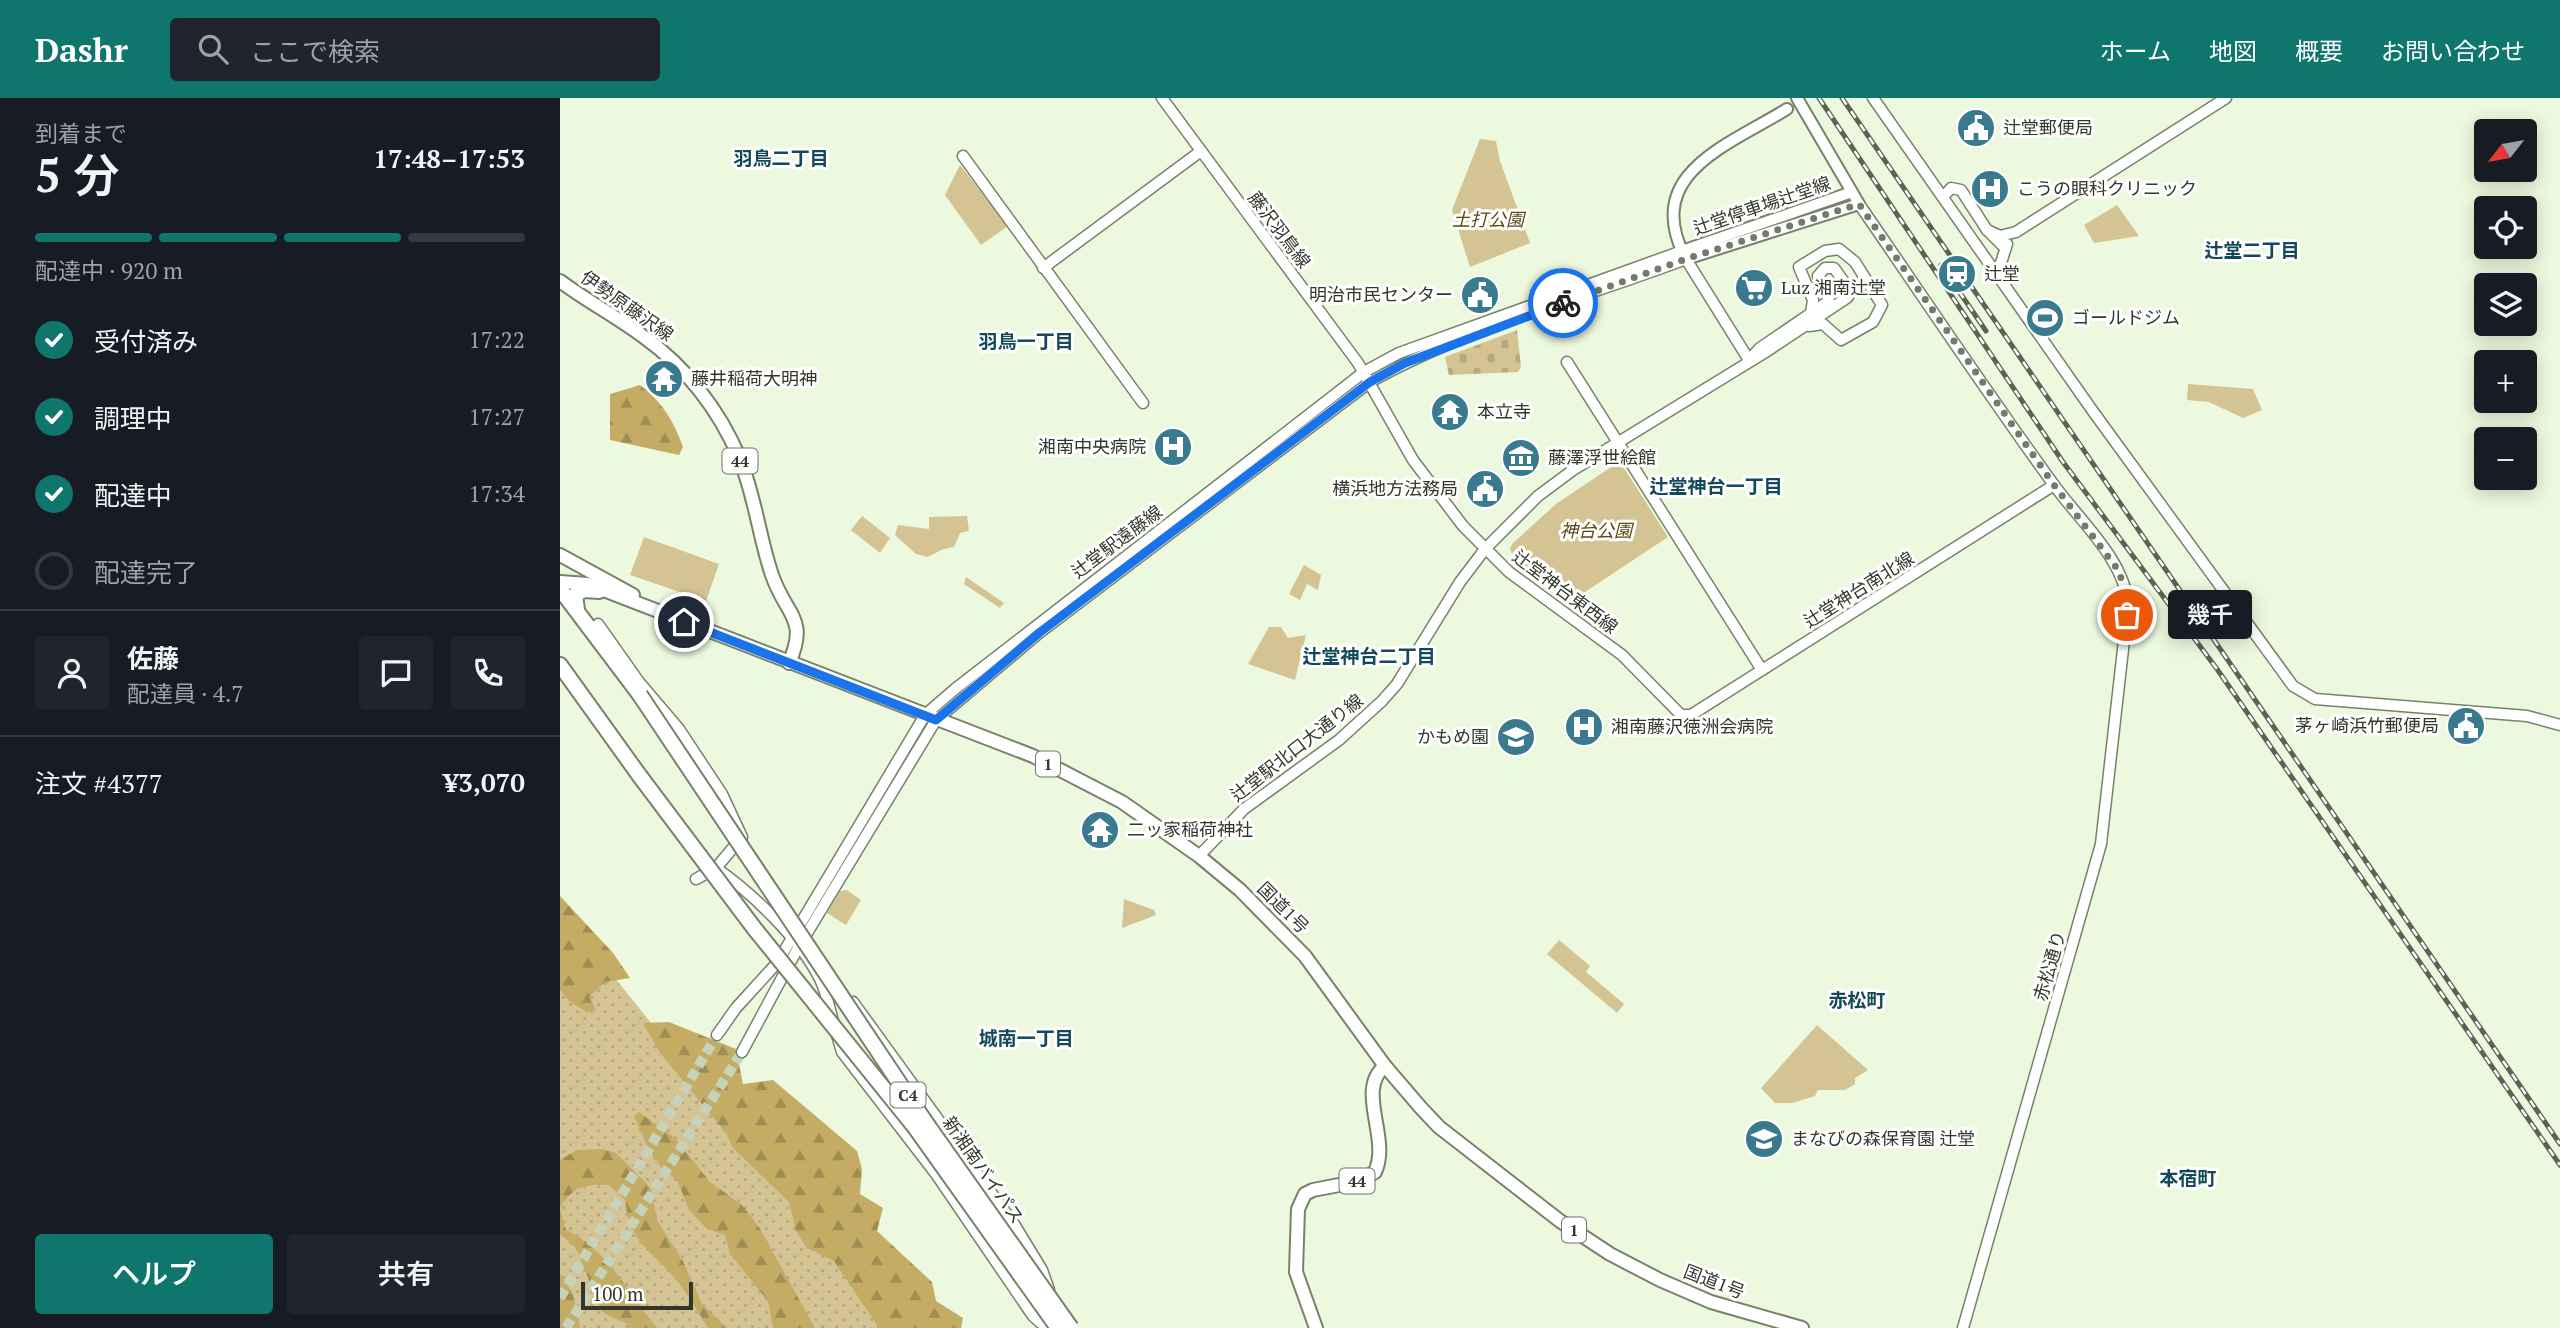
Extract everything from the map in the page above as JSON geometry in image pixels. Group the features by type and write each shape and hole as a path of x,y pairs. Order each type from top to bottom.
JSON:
{"highway":[{"name":"C4","path":"560,589 577,610"},
{"path":"577,610 575,599 579,592 598,591"},
{"name":"新湘南バイパス","path":"577,610 640,695 924,1120 1070,1328"},
{"name":"新湘南バイパス","path":"560,665 754,928 915,1126 1058,1328"}],"main road":[{"path":"1797,98 1859,204"},
{"name":"辻堂停車場辻堂線","path":"1684,255 1671,222 1674,200 1687,176 1701,163 1787,109"},
{"name":"辻堂停車場辻堂線","path":"1684,255 1852,192"},
{"name":"辻堂停車場辻堂線","path":"1684,255 1859,204"},
{"name":"伊勢原藤沢線","path":"560,281 657,347 686,374 720,421 746,478 773,577 797,626 798,644 789,663"},
{"name":"国道1号","path":"560,555 657,606 662,613"},
{"name":"国道1号","path":"560,582 576,582 662,613 1033,756 1154,822 1240,890 1294,944 1336,995 1385,1066 1439,1126 1560,1221 1611,1254 1711,1302 1802,1328"},
{"name":"44","path":"1315,1328 1296,1272 1298,1209 1306,1194 1313,1190 1360,1181 1375,1172 1382,1153 1372,1100 1377,1075 1385,1066"}],"street":[{"name":"藤沢羽鳥線","path":"1162,98 1367,377"},
{"path":"1873,98 2092,410 2300,692 2315,699 2527,716 2560,724"},
{"path":"1987,230 2000,236 2015,232 2226,98"},
{"path":"1043,268 1201,150"},
{"path":"963,156 1143,403"},
{"path":"1943,197 1951,188 1961,190 2004,251"},
{"path":"1859,204 2054,485"},
{"path":"2003,280 2000,266 2004,251 2015,232"},
{"path":"1805,326 1823,324 1841,340 1873,322 1882,306 1854,262 1839,248 1833,248 1799,267 1813,300 1811,313"},
{"path":"1989,263 2004,251"},
{"path":"1684,255 1749,360"},
{"name":"辻堂駅遠藤線","path":"717,1035 736,1007 776,963 931,718 1058,607 1367,377 1412,348 1684,255"},
{"path":"1834,268 1847,286 1848,297 1749,360 1760,348 1829,298 1819,280 1819,271 1834,268"},
{"name":"辻堂駅北口大通り線","path":"1199,856 1244,809 1339,740 1382,701 1397,684 1460,582 1485,549 1538,496 1749,360"},
{"path":"1567,362 1762,670"},
{"name":"辻堂神台東西線","path":"1367,377 1419,467 1463,526 1485,549 1554,607 1613,647 1681,715"},
{"name":"赤松通り","path":"1963,1328 2101,844 2129,605 2127,591 2116,567 2054,485"},
{"name":"辻堂神台南北線","path":"1681,715 1691,715 2054,485"},
{"path":"598,624 639,682 679,729 722,794 743,837 716,868 696,879"},
{"name":"辻堂駅遠藤線","path":"742,1052 798,948 931,718"},
{"path":"716,868 747,889 791,938 820,979 842,1052 936,1174 1033,1316 1043,1325 1070,1328"},
{"path":"820,979 843,989 1014,1224 1042,1270 1050,1294 1070,1328"}],"green space":[{"name":"土打公園","path":"1480,139 1496,141 1500,161 1530,243 1470,267 1452,210"},
{"path":"960,165 1008,226 981,245 945,195"},
{"path":"2117,205 2139,236 2094,243 2084,225"},
{"path":"1517,330 1521,367 1518,372 1449,375 1445,357"},
{"path":"2188,384 2253,389 2262,410 2243,418 2209,402 2187,400"},
{"path":"640,385 655,398 671,420 683,447 679,455 610,440 610,394"},
{"name":"神台公園","path":"1614,465 1624,468 1668,537 1570,602 1516,562 1510,549 1512,544 1556,504"},
{"path":"862,516 890,538 880,553 851,530"},
{"path":"967,516 969,531 960,533 954,547 927,557 916,554 895,535 898,525 929,529 929,517"},
{"path":"644,537 719,564 706,601 630,575"},
{"path":"1304,565 1321,575 1318,590 1307,584 1300,600 1289,594"},
{"path":"966,577 1004,603 1000,608 964,584"},
{"path":"1269,627 1281,627 1288,638 1306,635 1295,680 1248,664"},
{"path":"847,890 861,900 846,925 827,913 840,891"},
{"path":"560,896 613,953 630,978 605,982 589,997 596,1010 587,1012 569,1001 560,990"},
{"path":"1124,899 1154,910 1156,915 1122,928"},
{"path":"560,910 848,1267 889,1328 570,1328 560,1299"},
{"path":"1559,940 1590,966 1586,972 1624,1004 1617,1013 1547,954"},
{"path":"669,1022 736,1049 743,1084 773,1080 857,1151 862,1169 860,1194 883,1208 877,1231 932,1282 936,1301 963,1318 961,1328 879,1328 834,1261 807,1248 796,1231 789,1202 733,1148 726,1133 660,1053 643,1023"},
{"path":"1817,1025 1868,1070 1855,1078 1855,1084 1845,1090 1818,1090 1815,1096 1792,1103 1775,1103 1761,1088"},
{"path":"639,1112 675,1138 710,1182 742,1205 759,1227 815,1328 773,1328 768,1301 730,1254 725,1235 707,1229 689,1210 677,1180 662,1169 648,1148 634,1116"},
{"path":"603,1149 616,1153 650,1187 658,1222 683,1261 702,1304 727,1328 708,1328 681,1286 632,1229 625,1200 609,1185 580,1188 570,1195 560,1208 560,1160 577,1150"},
{"path":"560,1209 566,1230 581,1238 605,1260 657,1328 628,1328 627,1324 602,1312 576,1248 560,1234"},
{"path":"560,1273 573,1294 580,1328 560,1328"}],"tunnel":[{"path":"560,1298 717,1035"},
{"path":"566,1328 742,1052"}],"railway":[{"path":"1819,98 2063,462 2217,669 2560,1165"},
{"path":"1842,98 2560,1144"},
{"path":"1941,265 1986,331"}],"way so far":[{"path":"1563,303 1686,259 1859,204 2054,485 2116,567 2127,591 2127,615"}],"place":[{"name":"辻堂郵便局","path":"1976,128"},
{"name":"こうの眼科クリニック","path":"1990,189"},
{"name":"辻堂","path":"1957,274"},
{"name":"Luz 湘南辻堂","path":"1754,288"},
{"name":"明治市民センター","path":"1480,295"},
{"name":"ゴールドジム","path":"2045,318"},
{"name":"藤井稲荷大明神","path":"664,379"},
{"name":"本立寺","path":"1450,412"},
{"name":"湘南中央病院","path":"1173,447"},
{"name":"藤澤浮世絵館","path":"1521,458"},
{"name":"横浜地方法務局","path":"1485,489"},
{"name":"幾千","path":"2127,615"},
{"name":"茅ヶ崎浜竹郵便局","path":"2466,726"},
{"name":"湘南藤沢徳洲会病院","path":"1584,727"},
{"name":"かもめ園","path":"1516,737"},
{"name":"二ッ家稲荷神社","path":"1100,830"},
{"name":"まなびの森保育園 辻堂","path":"1764,1139"}],"district":[{"name":"羽鳥二丁目","path":"781,158"},
{"name":"辻堂二丁目","path":"2252,250"},
{"name":"羽鳥一丁目","path":"1026,341"},
{"name":"辻堂神台一丁目","path":"1716,486"},
{"name":"辻堂神台二丁目","path":"1369,656"},
{"name":"赤松町","path":"1857,1000"},
{"name":"城南一丁目","path":"1026,1038"},
{"name":"本宿町","path":"2188,1178"}],"route":[{"path":"684,622 936,720 1039,633 1370,382 1405,363 1563,303"}]}
